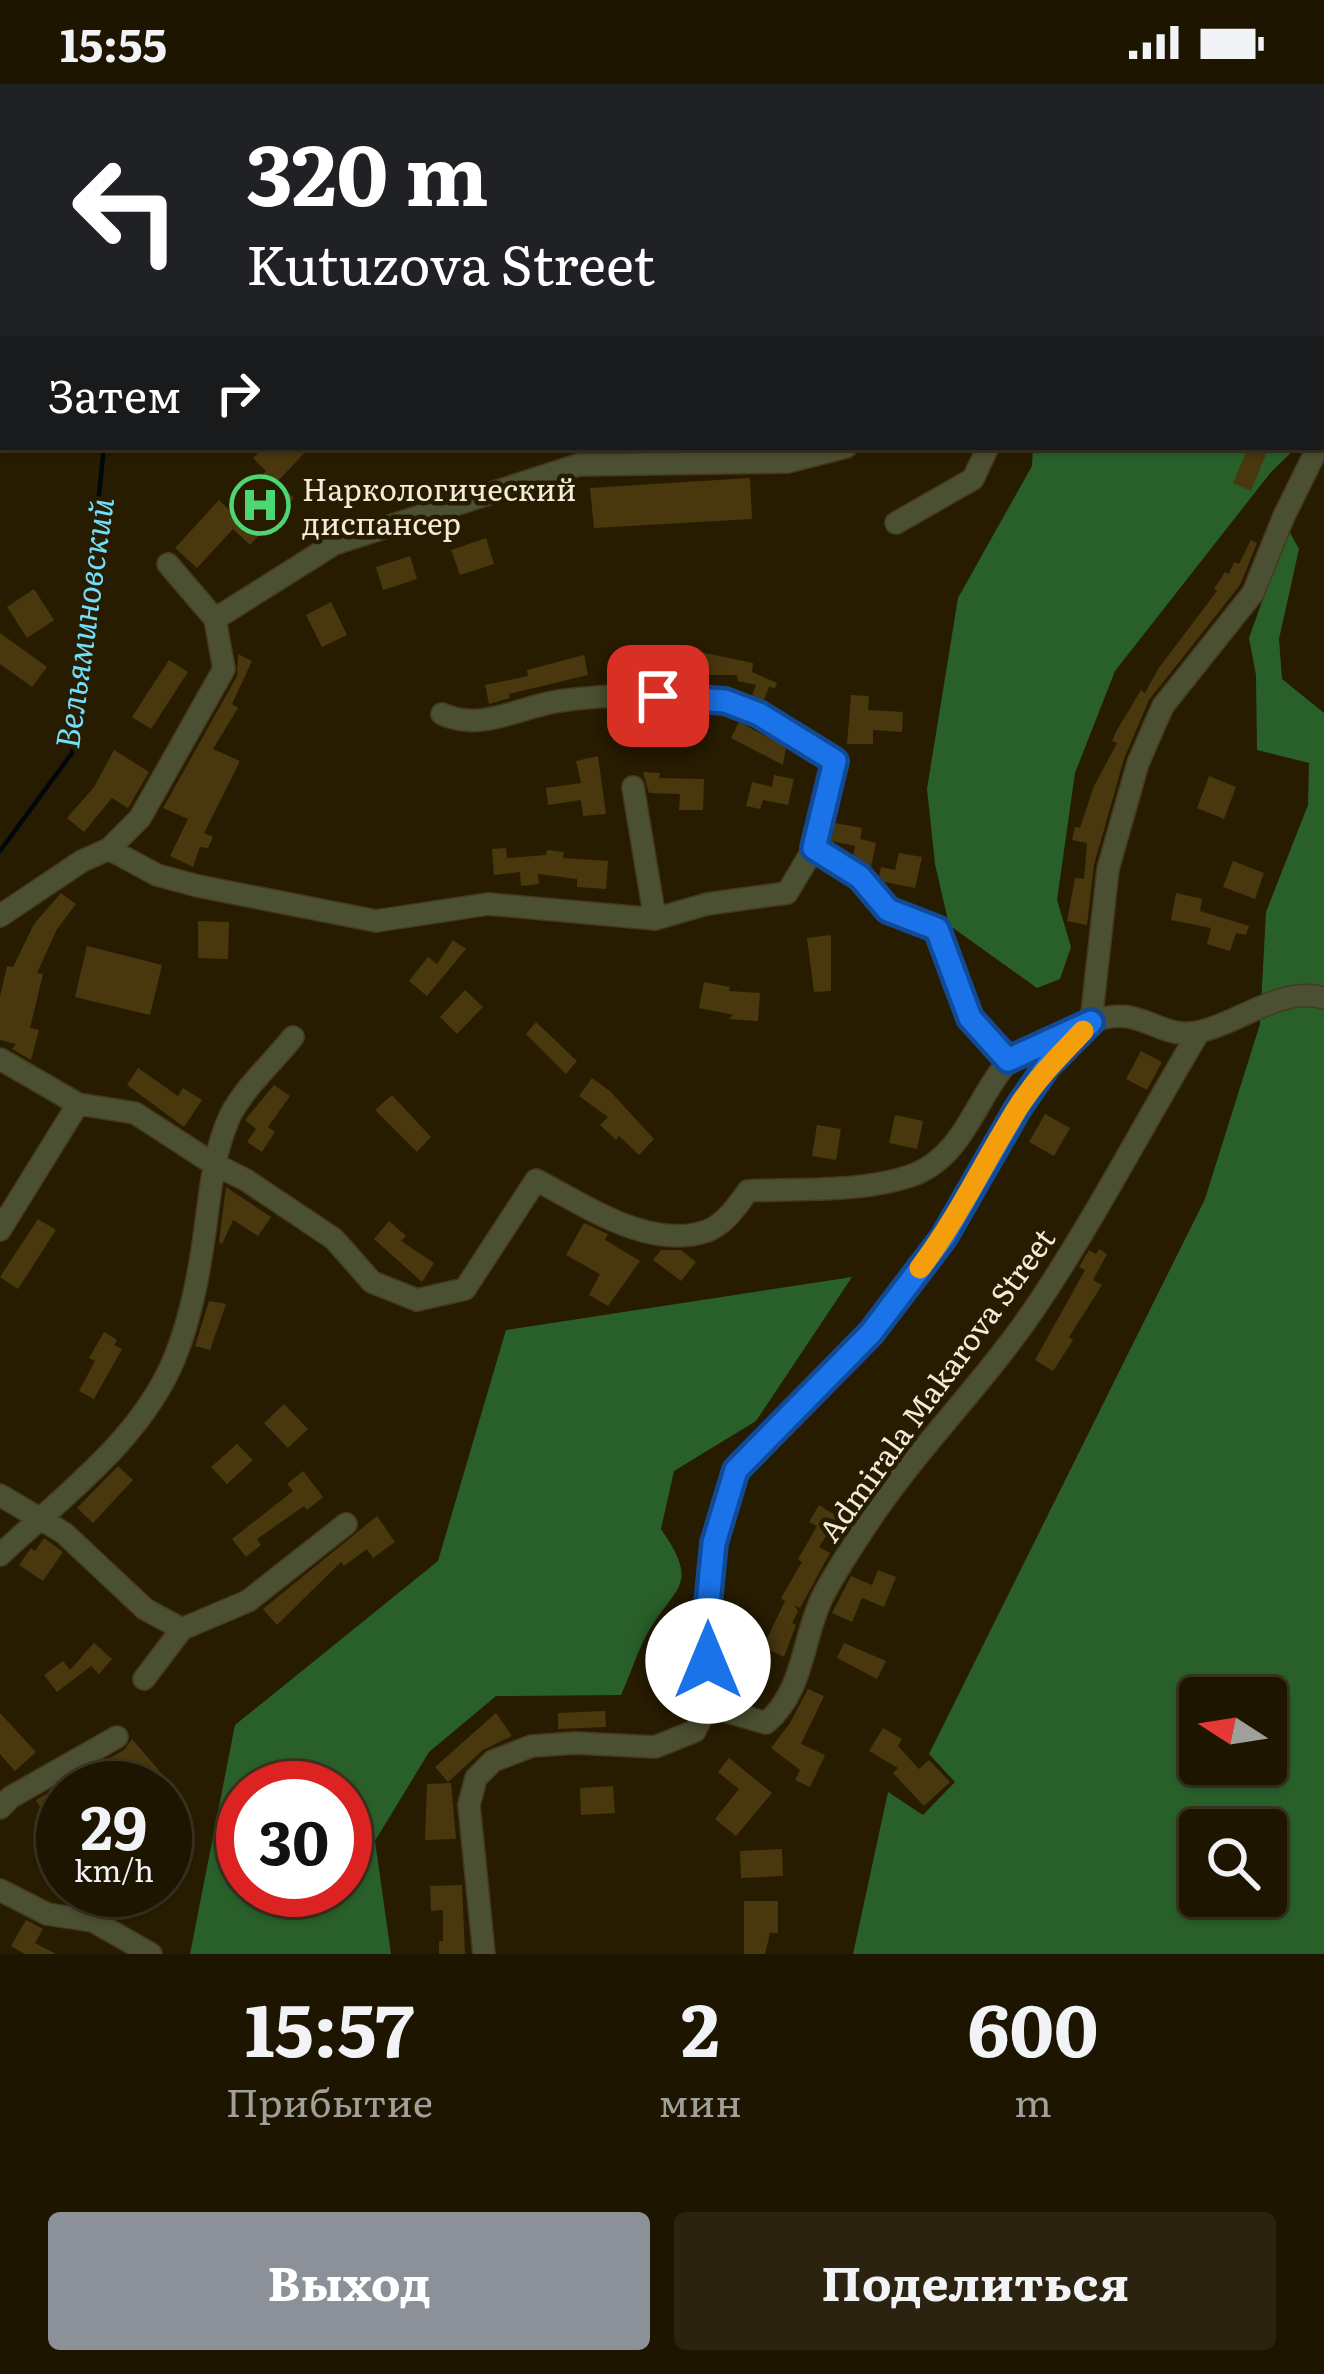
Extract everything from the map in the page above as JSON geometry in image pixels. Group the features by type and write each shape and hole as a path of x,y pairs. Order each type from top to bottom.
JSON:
{"street":[{"path":"215,619 334,544 578,465 787,462 834,450"},
{"path":"896,523 973,479 987,450"},
{"path":"484,1954 469,1804 476,1778 493,1761 532,1746 656,1747 695,1731 711,1698 706,1624 714,1543 736,1470 871,1333 944,1237 1027,1094 1047,1066 1091,1022 1108,868 1138,764 1163,706 1253,593 1284,516 1319,450"},
{"path":"0,916 82,860 109,849 140,818 224,669 215,619 168,564"},
{"path":"109,849 178,880 376,921 488,904 655,919 707,904 787,892 814,848 835,761 759,714 725,701 608,697 557,701 484,722 462,723 442,715"},
{"path":"633,788 655,919"},
{"path":"814,848 860,877 888,910 937,929 970,1018 1008,1060"},
{"path":"0,1059 78,1103 135,1113 334,1240 372,1282 417,1300 465,1289 536,1180 634,1229 674,1236 709,1230 729,1216 748,1191 856,1186 914,1174 942,1157 966,1130 1008,1060 1091,1022 1119,1012 1166,1030 1199,1032 1305,993 1324,998"},
{"name":"Admirala Makarova Street","path":"711,1698 728,1712 766,1723 781,1711 820,1602 856,1540 897,1478 974,1390 1041,1300 1199,1032"},
{"path":"0,1555 96,1468 148,1405 174,1360 200,1260 212,1163 232,1112 293,1037"},
{"path":"0,1230 78,1103"},
{"path":"0,1496 41,1516 145,1609 182,1629"},
{"path":"144,1679 182,1629 248,1601 346,1524"},
{"path":"0,1808 11,1797 117,1737"},
{"path":"0,1890 46,1914 93,1921 151,1954"}],"green space":[{"path":"1033,450 1294,450 1271,472 1115,671 1075,773 1057,900 1071,947 1060,979 1037,988 949,925 935,864 927,789 958,598 1032,466"},
{"path":"1288,529 1299,549 1279,639 1282,679 1324,713 1324,1954 853,1954 888,1792 923,1815 955,1782 929,1754 1205,1199 1260,1024 1266,912 1308,805 1309,763 1257,750 1256,675 1249,638"},
{"path":"852,1277 756,1421 674,1471 661,1529 680,1563 680,1585 647,1634 621,1695 496,1696 429,1752 375,1841 391,1954 190,1954 216,1822 216,1917 372,1917 372,1761 228,1761 235,1725 438,1561 506,1330"}],"building":[{"name":"Наркологический диспансер","path":"261,450 307,450 277,482 294,498 250,545 233,529 197,568 175,548 219,500 229,510 266,471 253,458"},
{"path":"1247,450 1268,450 1251,491 1233,483"},
{"path":"750,478 752,519 594,528 590,488"},
{"path":"486,538 494,564 460,575 451,550"},
{"path":"1251,540 1257,543 1240,585 1149,700 1124,759 1094,865 1087,925 1067,921 1075,878 1084,879 1087,843 1072,840 1075,827 1080,828 1094,786 1117,743 1112,741 1117,730 1141,690 1145,693 1217,591 1225,572 1229,574 1234,562 1239,564"},
{"path":"410,556 417,579 383,590 376,567"},
{"path":"34,589 54,620 27,638 7,607"},
{"path":"331,602 347,635 322,647 306,615"},
{"path":"0,633 47,667 32,687 0,664"},
{"path":"681,648 753,663 752,672 777,683 769,687 764,700 752,695 756,685 738,681 737,675 705,675 686,667 620,676 620,659 661,659 660,650"},
{"path":"238,654 252,661 232,704 238,708 213,749 240,761 204,833 213,837 208,848 200,847 193,867 170,856 188,819 163,808 237,676"},
{"path":"584,655 588,675 509,694 510,698 489,704 485,685 528,676 527,670"},
{"path":"169,660 188,672 151,729 132,717"},
{"path":"851,695 869,696 868,710 903,712 902,732 873,730 873,744 847,744"},
{"path":"739,722 786,747 783,765 731,738"},
{"path":"114,750 149,772 128,808 112,798 84,832 67,818 94,787"},
{"path":"598,756 606,814 583,816 581,800 548,805 546,788 581,783 576,761"},
{"path":"643,772 660,773 659,778 704,779 703,810 679,810 680,794 649,793"},
{"path":"774,775 794,779 788,805 763,800 760,809 746,806 752,782 772,787"},
{"path":"1209,776 1236,787 1224,819 1197,808"},
{"path":"835,823 862,828 860,839 876,843 871,867 853,855 855,846 831,841"},
{"path":"506,848 507,858 546,855 547,850 564,852 563,858 608,861 606,889 577,887 577,879 538,874 539,884 521,886 520,872 494,875 492,849"},
{"path":"899,853 922,857 915,888 884,882 879,876 881,867 895,870"},
{"path":"1233,861 1264,873 1255,899 1223,887"},
{"path":"61,893 76,904 57,929 37,973 43,974 30,1028 39,1030 31,1060 12,1049 16,1044 0,1040 0,996 7,966 13,967 34,924"},
{"path":"1176,893 1202,899 1200,911 1249,926 1246,935 1236,933 1230,951 1207,944 1211,928 1171,920"},
{"path":"198,921 229,922 228,959 198,958"},
{"path":"831,935 831,991 814,992 807,938"},
{"path":"453,940 466,949 427,996 409,981 428,957 437,964"},
{"path":"87,946 162,965 150,1015 75,997"},
{"path":"704,982 730,987 729,991 760,993 758,1021 728,1019 734,1015 699,1008"},
{"path":"465,990 483,1007 457,1034 440,1017"},
{"path":"536,1022 577,1061 566,1074 526,1034"},
{"path":"1141,1051 1162,1062 1147,1090 1126,1079"},
{"path":"138,1068 178,1096 183,1088 202,1100 184,1127 127,1085"},
{"path":"592,1078 654,1139 639,1155 600,1125 608,1117 579,1096"},
{"path":"274,1085 290,1096 268,1127 275,1132 262,1152 247,1142 256,1129 245,1120"},
{"path":"392,1095 431,1137 417,1152 375,1110"},
{"path":"1045,1114 1070,1128 1054,1156 1029,1142"},
{"path":"895,1115 923,1121 917,1149 889,1143"},
{"path":"817,1125 841,1129 836,1160 812,1156"},
{"path":"226,1187 271,1217 258,1236 233,1220 222,1244 219,1242"},
{"path":"38,1219 56,1230 18,1289 0,1277"},
{"path":"389,1221 406,1236 401,1241 434,1263 422,1282 374,1239"},
{"path":"584,1223 608,1234 605,1240 640,1261 608,1306 589,1295 600,1274 566,1255"},
{"path":"1099,1249 1107,1254 1093,1280 1102,1285 1053,1371 1035,1360 1085,1270 1079,1267 1089,1250 1096,1254"},
{"path":"661,1250 681,1250 696,1262 681,1281 653,1260"},
{"path":"209,1301 226,1304 210,1350 195,1346"},
{"path":"104,1332 122,1349 94,1399 79,1391 95,1361 89,1358"},
{"path":"284,1404 308,1429 288,1448 264,1423"},
{"path":"237,1444 253,1460 227,1484 211,1467"},
{"path":"118,1466 133,1480 93,1523 77,1508"},
{"path":"303,1471 323,1497 257,1539 261,1545 246,1557 232,1539 293,1491 287,1484"},
{"path":"819,1505 838,1517 819,1547 830,1553 800,1608 794,1605 798,1611 792,1623 796,1625 784,1657 763,1647 785,1601 781,1598 802,1562 798,1559 817,1526 809,1522"},
{"path":"377,1516 395,1542 373,1558 367,1549 344,1566 341,1562 277,1625 263,1609"},
{"path":"44,1538 63,1552 43,1581 19,1565"},
{"path":"878,1570 896,1577 884,1607 862,1598 852,1622 832,1613 851,1576 872,1585"},
{"path":"94,1643 112,1659 99,1674 91,1666 57,1692 44,1675 63,1661 70,1670"},
{"path":"844,1643 886,1661 877,1679 837,1658"},
{"path":"808,1689 824,1696 801,1744 825,1755 810,1787 795,1780 800,1770 771,1748"},
{"path":"605,1711 606,1727 558,1729 558,1713"},
{"path":"0,1713 36,1752 15,1771 0,1754"},
{"path":"496,1713 512,1736 483,1750 448,1782 435,1767"},
{"path":"883,1728 902,1739 898,1746 919,1769 929,1760 950,1782 924,1806 893,1773 898,1768 869,1751"},
{"path":"132,1739 151,1761 105,1761"},
{"path":"729,1758 772,1793 736,1836 715,1819 739,1789 718,1772"},
{"path":"451,1783 456,1839 425,1840 427,1784"},
{"path":"613,1786 615,1813 581,1815 580,1788"},
{"path":"782,1849 783,1876 741,1878 740,1851"},
{"path":"462,1885 465,1954 439,1954 443,1910 431,1911 430,1886"},
{"path":"744,1901 778,1901 778,1933 770,1933 765,1954 744,1954"},
{"path":"26,1920 43,1929 35,1943 56,1954 25,1954 11,1946"}],"waterway":[{"name":"Вельяминовский","path":"0,851 72,753 104,450"}],"slow traffic":[{"path":"920,1268 944,1237 1018,1108 1047,1066 1083,1031"}],"place":[{"name":"Наркологический диспансер","path":"260,505"}],"route":[{"path":"658,696 725,701 759,714 835,761 814,848 860,877 888,910 937,929 970,1018 1008,1060 1091,1022 1047,1066 944,1237 871,1333 736,1470 714,1543 706,1624 708,1661"}]}
